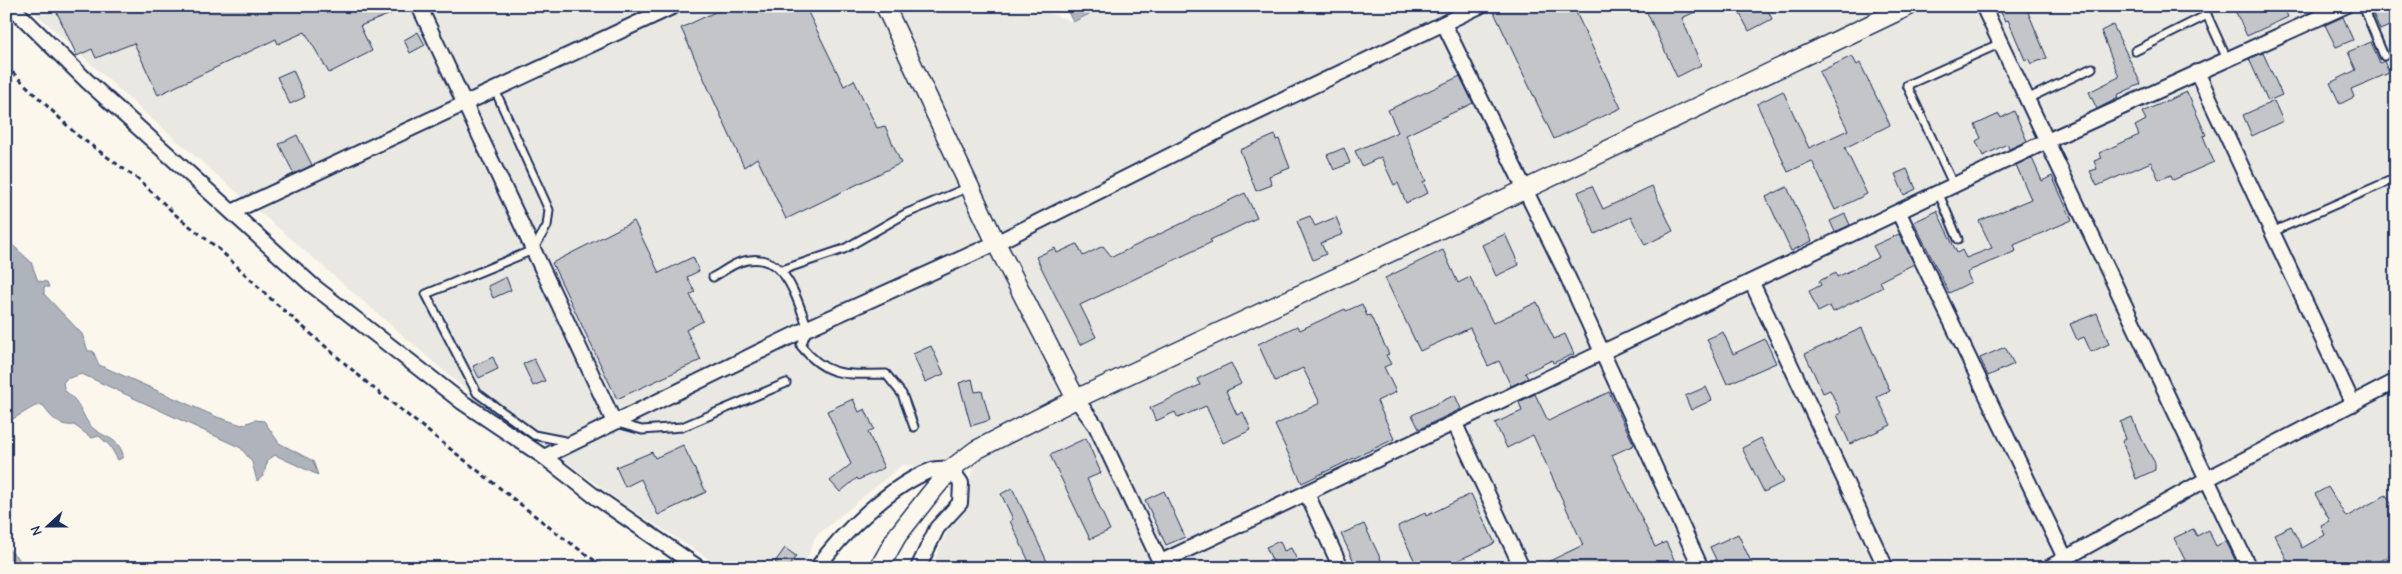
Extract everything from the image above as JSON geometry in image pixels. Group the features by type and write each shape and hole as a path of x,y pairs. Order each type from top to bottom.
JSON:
{"street":[{"path":"11,6 88,81 312,285 462,402 544,456 593,495 699,568"},
{"path":"419,6 614,422"},
{"path":"232,212 495,90 655,10 674,6"},
{"path":"885,6 996,243 1076,399 1096,426 1162,565 1307,494 1940,194 2047,141 2336,8"},
{"path":"544,456 808,328 996,243 1235,122 1480,6"},
{"path":"879,568 897,536 951,469 976,450 1076,399 1526,189 1909,6"},
{"path":"1983,6 2249,568"},
{"path":"1444,24 1526,189 1604,354 1701,568"},
{"path":"2197,72 2353,404"},
{"path":"1899,213 2067,563"},
{"path":"1752,283 1886,568"},
{"path":"2048,568 2067,563 2207,479 2396,381"},
{"path":"1455,424 1522,568"},
{"path":"817,568 832,546 871,510 904,484 933,469 951,469"},
{"path":"918,568 937,528 960,502 962,483 951,469"},
{"path":"1307,494 1341,568"},
{"path":"2390,568 2396,564"}],"lane":[{"path":"2203,6 2227,59"},
{"path":"2363,6 2384,56"},
{"path":"2135,51 2207,16"},
{"path":"1954,187 1907,85 2001,43"},
{"path":"2027,99 2092,68"},
{"path":"495,90 549,210 547,226 533,250 426,294 477,393 534,435 573,442"},
{"path":"2272,232 2396,178"},
{"path":"782,270 844,249 905,214 969,186"},
{"path":"1940,194 1958,239"},
{"path":"713,277 740,262 766,260 782,270 808,328 801,346 814,361 839,374 886,374 902,394 914,427"},
{"path":"614,422 642,430 682,427 786,383"}],"path":[{"path":"6,66 77,135 139,180 372,387 558,534 605,568"}],"shaded area":[{"path":"28,6 1030,6 1073,22 1106,6 2396,6 2396,568 931,568 974,469 902,465 815,537 804,568 723,568 625,505 458,383 138,107"},
{"path":"1065,6 1106,6 1073,22"},
{"path":"6,239 31,262 38,281 47,282 49,287 44,287 44,294 82,334 88,351 93,351 99,365 217,417 242,425 255,420 264,421 279,443 313,461 318,475 275,455 268,460 263,476 257,481 252,462 241,448 82,374 66,379 63,383 65,391 79,406 90,425 117,444 123,454 122,458 118,460 110,446 99,436 92,438 74,425 59,423 43,405 35,406 6,423 6,412 11,406 12,398 6,399 6,372 11,363 6,342"},
{"path":"6,547 29,568 6,568"}],"building":[{"path":"54,6 408,7 360,26 372,51 329,73 305,32 278,44 276,39 158,95 134,43 96,58 92,49 77,56"},
{"path":"728,6 805,6 844,86 854,80 877,128 885,126 901,163 786,219 757,158 744,167 681,28"},
{"path":"1502,6 1573,6 1621,108 1554,139 1493,10"},
{"path":"1644,6 1708,6 1682,18 1701,65 1677,77"},
{"path":"1736,6 1766,6 1772,19 1749,31"},
{"path":"1998,6 2040,6 2028,12 2047,58 2031,64 2028,58 2025,60 2008,20 2005,21"},
{"path":"2233,6 2283,6 2288,17 2247,36"},
{"path":"2370,6 2396,6 2396,23 2380,30"},
{"path":"2343,17 2353,40 2336,47 2325,25"},
{"path":"2113,25 2141,84 2117,95 2118,98 2097,109 2089,92 2119,77 2101,31"},
{"path":"418,32 425,45 410,53 404,40"},
{"path":"2371,42 2380,63 2384,61 2389,73 2351,89 2354,97 2340,104 2330,83 2356,70 2348,52"},
{"path":"2263,53 2282,95 2268,101 2249,59"},
{"path":"1852,56 1857,65 1860,63 1890,125 1845,148 1867,194 1835,210 1812,161 1788,172 1757,104 1783,91 1809,148 1848,130 1819,72"},
{"path":"293,70 305,97 290,104 277,77"},
{"path":"1460,76 1473,103 1406,135 1426,181 1423,182 1428,193 1406,203 1398,183 1394,185 1381,157 1362,166 1355,151 1398,132 1388,110"},
{"path":"2187,92 2206,135 2203,136 2214,162 2173,180 2171,175 2159,180 2151,162 2097,186 2090,171 2097,169 2094,161 2102,158 2099,153 2139,135 2135,126 2146,120 2142,112"},
{"path":"2274,101 2283,121 2252,136 2243,115"},
{"path":"2014,111 2027,141 2009,149 2007,144 1983,156 1976,141 1981,138 1975,125 1999,114 2001,118"},
{"path":"297,135 312,165 294,174 279,144"},
{"path":"1275,135 1276,140 1279,139 1290,168 1269,176 1272,185 1256,191 1240,150"},
{"path":"1344,148 1350,163 1334,170 1327,155"},
{"path":"2032,158 2042,181 2052,176 2072,220 2014,245 2016,251 1971,270 1967,273 1971,282 1949,293 1914,222 1937,211 1957,253 1962,250 1966,258 1992,248 1979,221 2031,199 2016,165"},
{"path":"1907,169 1916,189 1904,195 1895,174"},
{"path":"1592,186 1603,209 1652,186 1673,231 1645,245 1631,217 1595,234 1578,192"},
{"path":"1787,187 1812,241 1791,251 1766,197"},
{"path":"1245,193 1257,218 1210,240 1212,242 1080,305 1096,337 1080,345 1036,257 1055,248 1057,253 1077,244 1083,256 1103,246 1112,257"},
{"path":"1845,214 1850,225 1835,232 1830,221"},
{"path":"1310,216 1315,226 1336,217 1343,234 1321,243 1326,254 1313,260 1297,221"},
{"path":"634,221 659,273 693,257 699,271 687,277 695,292 690,295 703,321 686,330 701,360 617,399 552,263"},
{"path":"1505,234 1519,265 1496,276 1482,245"},
{"path":"1899,234 1914,264 1880,281 1883,287 1833,312 1830,306 1818,312 1809,291 1821,285 1819,281 1836,273 1837,277 1879,257 1873,246"},
{"path":"1443,250 1458,283 1470,277 1493,323 1537,302 1554,339 1565,334 1574,354 1553,363 1552,360 1525,373 1528,378 1511,386 1499,361 1488,366 1470,328 1420,351 1385,278"},
{"path":"506,277 511,290 493,298 488,286"},
{"path":"1362,304 1367,316 1370,315 1389,354 1386,355 1391,364 1384,367 1396,392 1377,401 1394,439 1302,483 1275,425 1320,403 1303,368 1275,381 1258,344 1297,326 1300,330 1345,309 1346,311"},
{"path":"2097,313 2109,344 2091,352 2084,337 2077,340 2070,324"},
{"path":"1862,328 1890,391 1877,397 1891,425 1850,444 1837,415 1841,413 1830,390 1823,393 1805,354"},
{"path":"1723,332 1733,354 1765,339 1776,363 1727,384 1707,339"},
{"path":"931,346 944,374 925,382 913,354"},
{"path":"2005,347 2014,364 1988,376 1980,358"},
{"path":"493,357 498,369 479,378 473,366"},
{"path":"534,359 545,381 533,386 523,364"},
{"path":"1231,363 1241,384 1226,391 1237,415 1243,412 1251,430 1223,443 1206,406 1178,418 1175,412 1156,421 1150,408 1200,385 1197,379"},
{"path":"972,379 975,392 982,391 990,420 971,426 959,383"},
{"path":"1706,387 1712,400 1691,410 1685,396"},
{"path":"1609,392 1634,445 1612,455 1655,547 1666,542 1678,568 1535,568 1583,545 1533,435 1507,448 1495,423 1522,411 1519,402 1535,394 1548,421"},
{"path":"1455,395 1461,409 1419,429 1412,415"},
{"path":"853,399 859,412 865,409 874,429 868,432 884,468 858,480 857,478 840,492 830,481 851,464 827,411"},
{"path":"2132,417 2138,433 2155,463 2155,470 2136,479 2122,441 2126,439 2120,422"},
{"path":"1086,438 1101,473 1087,479 1110,530 1090,539 1050,455"},
{"path":"1761,438 1784,482 1764,492 1742,448"},
{"path":"683,445 706,492 658,515 641,479 625,487 616,467 652,452 655,458"},
{"path":"2328,487 2346,517 2386,495 2396,512 2396,552 2367,568 2291,568 2274,534 2291,526 2302,548 2325,535 2321,526 2330,521 2315,494"},
{"path":"1012,488 1050,568 1032,568 1010,521 1013,519 1001,494"},
{"path":"1164,491 1185,537 1166,545 1145,500"},
{"path":"1471,494 1495,543 1442,568 1418,568 1398,526 1425,513 1426,516"},
{"path":"1364,524 1385,568 1357,568 1341,534"},
{"path":"2193,529 2197,536 2208,530 2216,546 2226,541 2239,568 2189,568 2174,538"},
{"path":"1738,534 1754,568 1720,568 1710,547"},
{"path":"1280,541 1284,551 1291,548 1298,562 1285,568 1276,568 1266,547"},
{"path":"785,548 796,556 788,568 783,568 775,562"}]}
